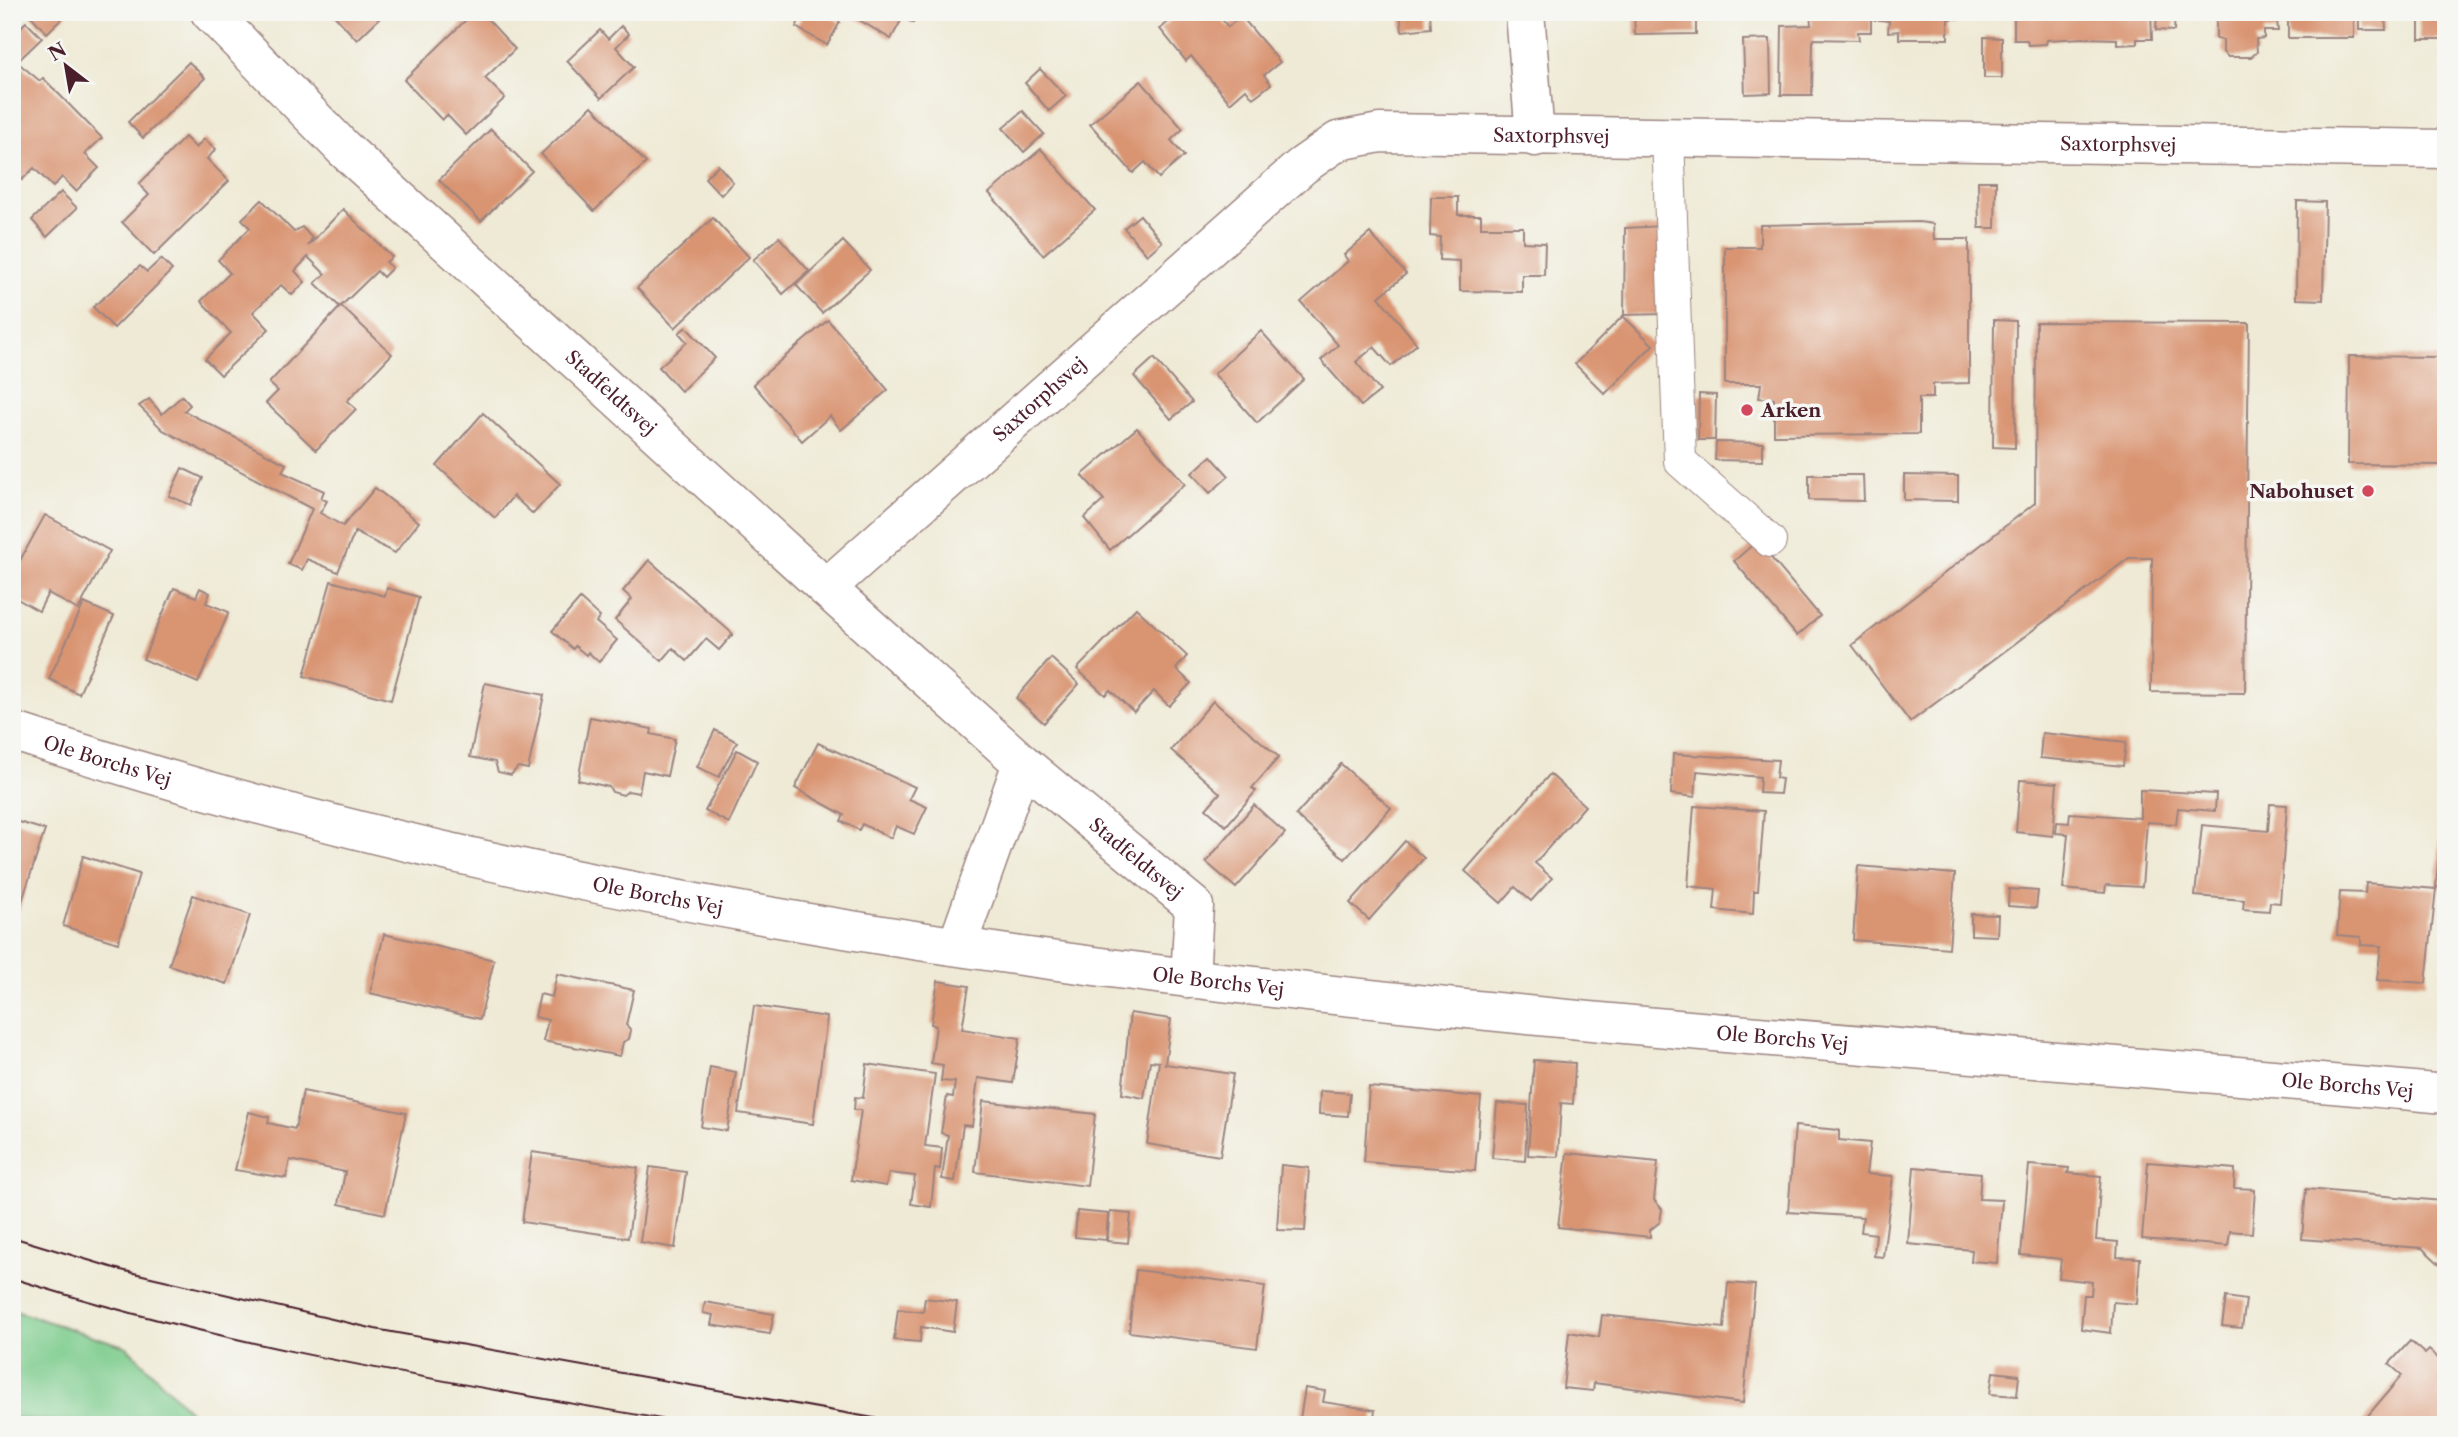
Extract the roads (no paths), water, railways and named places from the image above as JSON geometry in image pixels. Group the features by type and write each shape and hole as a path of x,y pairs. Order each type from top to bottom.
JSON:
{"street":[{"name":"Stadfeldtsvej","path":"210,12 344,149 826,588 1022,763 1194,906 1190,978"},
{"path":"1525,12 1535,137"},
{"name":"Saxtorphsvej","path":"826,588 1302,166 1338,141 1380,133 2446,149"},
{"name":"Ole Borchs Vej","path":"12,731 124,768 363,834 765,915 957,946 1190,978 1422,1004 2446,1094"},
{"path":"957,946 1022,763"}],"lane":[{"path":"1668,137 1680,461 1770,541"}],"tram line":[{"path":"12,1237 121,1270 375,1329 913,1425"},
{"path":"12,1278 180,1326 266,1346 438,1380 696,1425"}],"place":[{"name":"Arken","path":"1747,410"},
{"name":"Nabohuset","path":"2368,491"}]}
